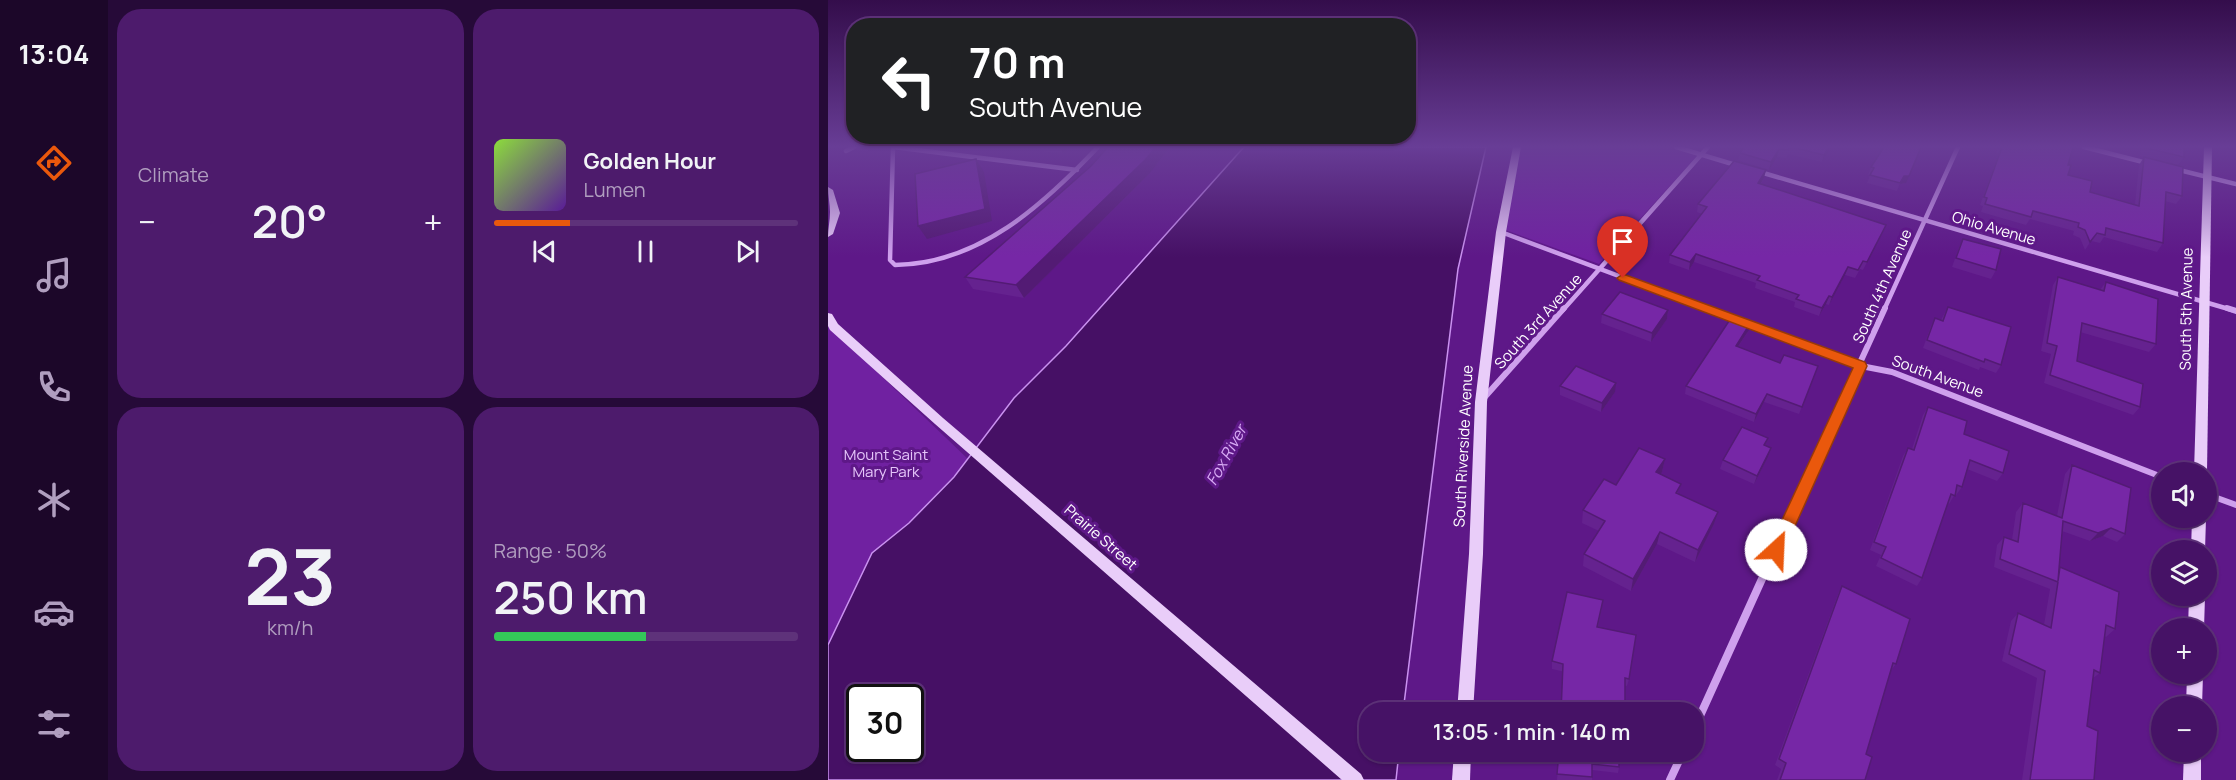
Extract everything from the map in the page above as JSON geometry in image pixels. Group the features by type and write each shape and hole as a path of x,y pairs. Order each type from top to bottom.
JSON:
{"street":[{"path":"892,183 889,246 890,260 894,266 929,265 965,251 1021,217 1061,183"},
{"name":"South Riverside Avenue","path":"1466,702 1476,554 1481,402 1501,232 1510,183"},
{"name":"South 3rd Avenue","path":"1481,402 1677,183"},
{"name":"Ohio Avenue","path":"1800,183 2236,311"},
{"name":"South 4th Avenue","path":"1704,707 1861,366 1942,183"},
{"name":"South 5th Avenue","path":"2200,462 2208,183"},
{"path":"828,190 831,193 835,213 828,234"},
{"name":"South Avenue","path":"1501,232 1861,366 1892,372 2151,473"},
{"name":"Prairie Street","path":"828,317 834,327 939,421 1355,780"},
{"path":"2217,498 2236,505"},
{"path":"1461,780 1462,762"},
{"path":"1670,780 1678,762"},
{"path":"2192,780 2193,762"}],"green space":[{"path":"1513,183 1672,183 1599,264 1503,229"},
{"name":"Mount Saint Mary Park","path":"828,325 969,460 909,523 872,553 828,645"}],"water":[{"name":"Fox River","path":"1211,183 1478,183 1458,269 1404,702 1359,702 1359,762 1398,762 1396,780 828,780 828,645 872,553 909,523 954,477 1014,398 1066,346"}],"building":[{"path":"916,183 980,183 985,209 918,226"},
{"path":"1071,183 1121,183 1016,285 965,277"},
{"path":"1715,183 1759,183 1886,225 1867,262 1863,261 1858,270 1848,267 1832,297 1829,296 1822,308 1796,299 1799,295 1757,280 1760,276 1696,254 1690,262 1670,255 1707,207 1698,204"},
{"path":"1989,183 2092,183 2090,192 2139,206 2141,183 2182,183 2182,196 2166,192 2163,243 2106,228 2105,235 2097,233 2090,242 2085,230 2078,227 2079,223 2033,211 2031,217 1985,204 1987,198 1984,197"},
{"path":"1963,239 2001,249 1996,270 1956,258"},
{"path":"2058,277 2104,291 2106,282 2158,299 2156,344 2082,323 2077,361 2143,384 2140,407 2050,375 2057,346 2047,343"},
{"path":"1620,292 1668,310 1652,333 1602,314"},
{"path":"1948,307 2011,327 2001,365 1985,359 1984,362 1927,340 1935,318 1943,321"},
{"path":"1733,315 1751,322 1736,346 1780,363 1784,355 1818,366 1802,407 1767,394 1756,414 1686,386"},
{"path":"1576,366 1616,383 1602,403 1560,386"},
{"path":"1928,407 1967,421 1964,434 2009,451 2003,473 1970,460 1962,487 1957,485 1955,496 1951,494 1922,578 1881,558 1886,547 1874,542 1908,448 1914,450"},
{"path":"1742,427 1768,438 1764,445 1771,448 1757,476 1723,460"},
{"path":"1639,448 1665,459 1656,472 1681,484 1676,493 1718,512 1698,550 1660,532 1633,579 1584,554 1605,521 1583,510 1604,479 1616,485"},
{"path":"2072,465 2131,488 2125,534 2111,528 2098,533 2063,521 2058,581 2060,567 2119,592 2115,629 2106,625 2100,673 2094,670 2087,726 2098,731 2094,780 2030,780 2045,671 2009,654 2018,613 2051,628 2058,582 2000,559 2004,537 2018,542 2023,503 2062,518"},
{"path":"1842,586 1910,619 1896,664 1893,663 1866,754 1872,757 1865,780 1780,780 1786,763 1779,759"},
{"path":"1567,592 1603,600 1597,627 1636,635 1629,679 1625,678 1625,702 1561,702 1563,664 1552,661"},
{"path":"1558,762 1619,762 1619,767 1592,764 1592,777 1557,774"}],"route":[{"path":"1623,278 1861,366 1776,550"}]}
